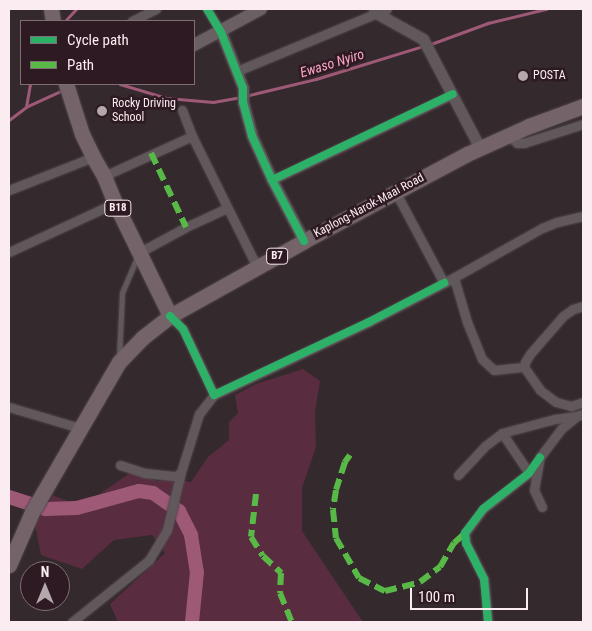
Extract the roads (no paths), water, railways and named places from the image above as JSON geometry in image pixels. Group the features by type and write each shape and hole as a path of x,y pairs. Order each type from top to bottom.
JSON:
{"highway":[{"name":"B18","path":"68,89 93,157 104,176 115,203 170,316"},
{"name":"Kaplong-Narok-Maai Road","path":"9,565 32,512 80,428 119,362 142,338 170,316 395,191 508,135 583,106"}],"main road":[{"path":"195,45 261,9"}],"street":[{"path":"134,20 156,9"},
{"path":"208,9 221,32 244,88 243,102 252,136 272,180 304,241"},
{"path":"237,71 379,10 422,39 453,94 480,148"},
{"path":"272,180 453,94"},
{"path":"182,110 192,136 257,267"},
{"path":"508,135 517,143 524,143 583,124"},
{"path":"104,176 192,136"},
{"path":"9,190 93,157"},
{"path":"395,191 444,283"},
{"path":"9,252 115,203"},
{"path":"140,252 186,227 227,208"},
{"path":"72,622 150,560 167,530 181,472 199,414 214,395 369,322 454,278 542,228 557,222 583,216"},
{"path":"454,278 467,322 482,359 494,370 524,367"},
{"path":"524,367 530,354 563,316 573,309 583,306"},
{"path":"170,316 184,329 214,395"},
{"path":"524,367 540,390 556,402 571,406 583,402"},
{"path":"9,408 80,428"},
{"path":"458,475 485,446 502,434 555,419 580,415"},
{"path":"488,622 484,579 466,543 465,533 483,509 529,473 561,429 580,415"},
{"path":"502,434 529,473"},
{"path":"540,457 534,490 542,506"},
{"path":"120,465 166,476 176,476 181,472"}],"lane":[{"path":"119,362 122,293 140,252"}],"waterway":[{"path":"66,20 76,9"},
{"name":"Ewaso Nyiro","path":"431,44 488,23 546,9"},
{"name":"Ewaso Nyiro","path":"245,96 316,79 423,46"},
{"path":"26,107 30,85"},
{"name":"Ewaso Nyiro","path":"123,85 167,98 213,102 240,97"},
{"name":"Ewaso Nyiro","path":"9,120 26,107 63,90"},
{"path":"9,497 45,509 77,508 139,491 153,493 179,511 191,535 197,572 192,622"}],"place":[{"name":"POSTA","path":"523,76"},
{"name":"Rocky Driving School","path":"102,111"}]}
